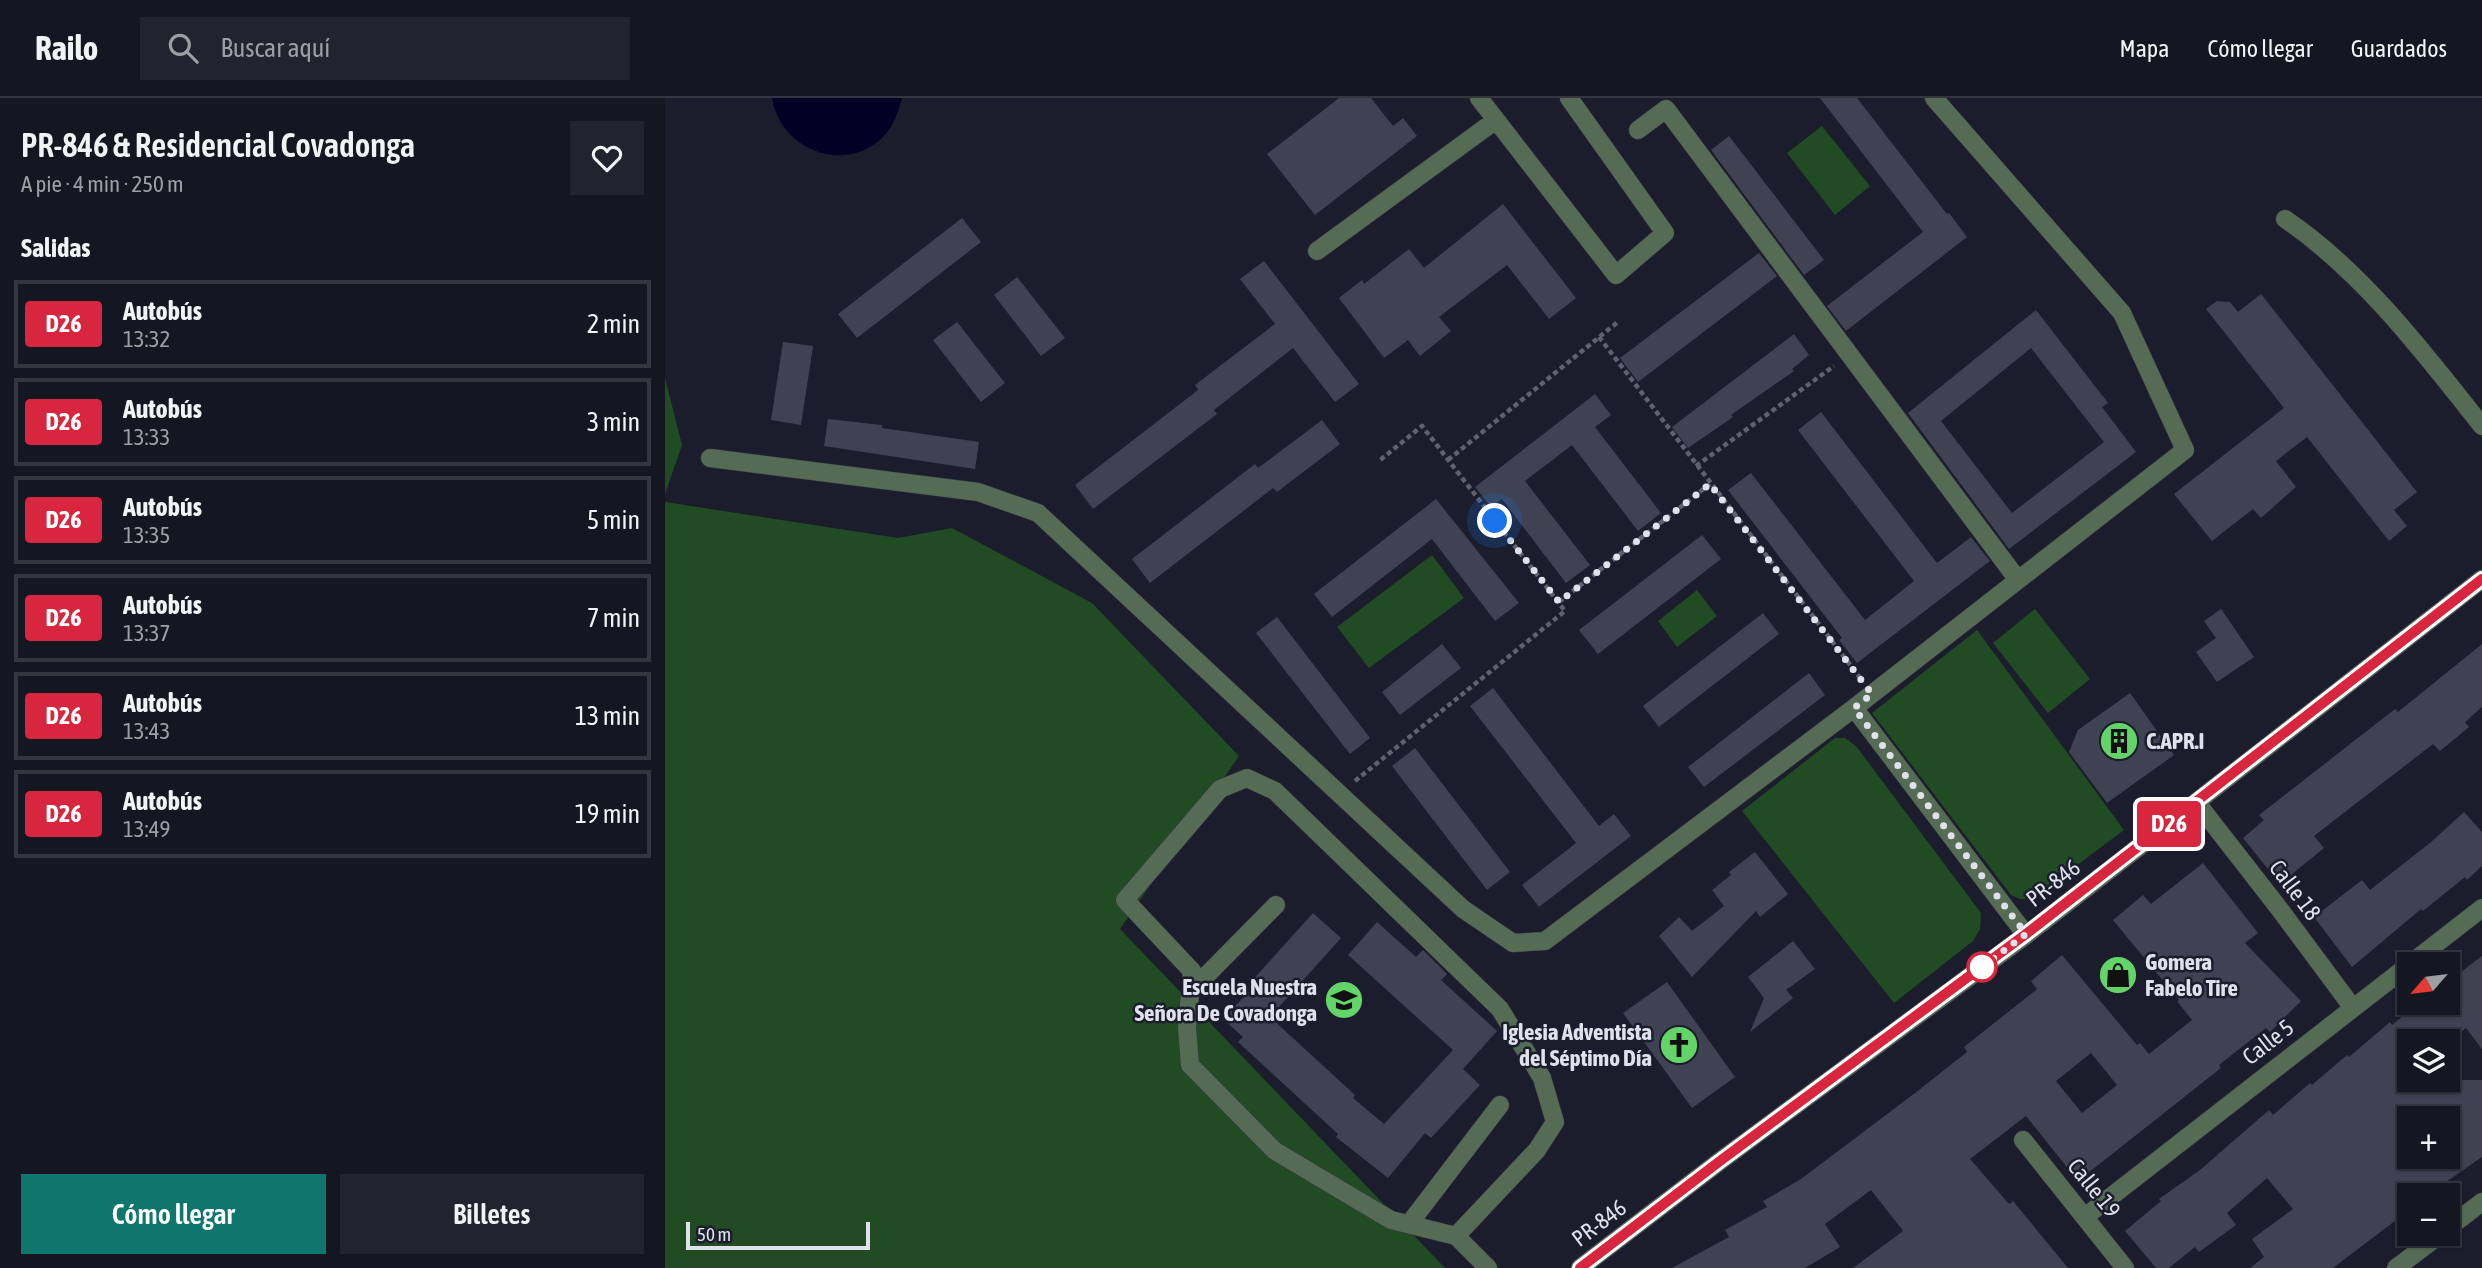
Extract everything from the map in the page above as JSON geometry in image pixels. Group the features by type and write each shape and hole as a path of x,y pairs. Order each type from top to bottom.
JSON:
{"street":[{"path":"1479,98 1616,275 1665,233 1569,98"},
{"path":"710,458 978,492 1038,513 1463,909 1513,943 1545,941 1854,708 2185,450 2122,313 1934,98"},
{"path":"1638,130 1665,109 2018,580"},
{"path":"1317,251 1496,120"},
{"path":"2285,219 2362,284 2430,360 2482,426"},
{"name":"PR-846","path":"1580,1268 2026,934 2482,579"},
{"path":"1854,708 2026,934"},
{"path":"1455,1236 1538,1150 1555,1122 1542,1078 1500,1009 1275,791 1247,778 1220,789 1125,900 1192,971 1187,1028 1190,1065 1276,1151 1391,1220 1455,1236 1488,1268"},
{"name":"Calle 18","path":"2197,803 2353,1009"},
{"path":"1190,992 1276,905"},
{"name":"Calle 5","path":"2086,1216 2482,908"},
{"path":"1409,1224 1500,1105"},
{"name":"Calle 19","path":"2023,1140 2125,1268"},
{"path":"2460,1219 2482,1202"},
{"path":"2396,1268 2425,1246"}],"path":[{"path":"1448,460 1619,321"},
{"path":"1599,337 1872,694"},
{"path":"1696,466 1849,354"},
{"path":"1341,793 1565,611 1422,426 1379,461"},
{"path":"1559,602 1710,484"}],"green space":[{"path":"1822,126 1870,186 1835,215 1787,153"},
{"path":"665,378 682,445 665,494"},
{"path":"665,502 898,538 952,528 1092,603 1239,756 1120,929 1445,1268 665,1268"},
{"path":"1432,555 1464,598 1369,668 1337,627"},
{"path":"1697,590 1717,616 1677,647 1658,621"},
{"path":"2035,609 2090,679 2048,713 1993,643"},
{"path":"1977,630 2124,830 2032,899 2020,899 2011,895 1872,713"},
{"path":"1835,738 1845,738 1856,746 1981,913 1980,929 1973,941 1894,1003 1742,811"}],"water":[{"path":"772,98 902,98 893,124 883,137 868,148 851,154 833,155 816,151 787,131"}],"building":[{"path":"1339,98 1371,98 1393,126 1403,118 1417,136 1315,215 1267,154"},
{"path":"1820,98 1857,98 1967,237 1846,331 1827,306 1923,232"},
{"path":"1729,136 1824,260 1804,275 1711,150"},
{"path":"1503,204 1576,298 1549,319 1507,265 1439,317 1451,331 1420,356 1408,340 1384,358 1339,298 1362,280 1364,284 1409,249 1424,268"},
{"path":"962,218 981,242 857,338 838,314"},
{"path":"1759,253 1777,276 1638,382 1620,358"},
{"path":"1264,261 1359,384 1335,402 1293,348 1214,410 1217,414 1093,509 1075,485 1198,390 1195,385 1275,324 1240,279"},
{"path":"1017,277 1065,338 1041,356 994,295"},
{"path":"2261,294 2417,492 2394,510 2407,526 2389,541 2307,437 2276,461 2296,487 2261,518 2253,509 2212,541 2174,494 2284,408 2206,309 2217,301 2230,302 2238,312"},
{"path":"2036,310 2108,403 2102,407 2136,452 2009,549 1908,413","holes":["2031,348 2104,442 2012,513 1941,421"]},
{"path":"957,322 1005,383 981,402 933,340"},
{"path":"1794,334 1809,355 1792,369 1794,371 1688,448 1672,427"},
{"path":"783,342 813,346 801,425 771,420"},
{"path":"1595,394 1611,415 1595,427 1661,513 1638,531 1572,445 1525,481 1590,565 1566,583 1502,499 1491,507 1475,487"},
{"path":"1821,412 1937,563 1971,537 1990,561 1857,663 1839,640 1842,638 1728,490 1751,473 1865,620 1914,581 1798,430"},
{"path":"828,419 882,425 882,428 979,442 975,469 824,446"},
{"path":"1322,420 1340,444 1277,492 1273,488 1150,583 1132,559 1255,464 1258,468"},
{"path":"1436,499 1519,603 1495,621 1432,539 1332,617 1314,594"},
{"path":"1702,535 1721,559 1598,654 1579,630"},
{"path":"2221,609 2254,657 2217,682 2196,652 2216,638 2204,621"},
{"path":"1763,613 1779,634 1659,727 1643,706"},
{"path":"1277,617 1370,738 1350,754 1256,633"},
{"path":"1442,644 1461,668 1400,715 1382,692"},
{"path":"2482,644 2482,707 2465,722 2469,727 2440,751 2433,744 2314,836 2324,848 2280,884 2243,838 2264,820 2259,815 2395,709 2398,712"},
{"path":"1809,673 1825,695 1704,787 1688,767"},
{"path":"1493,688 1599,826 1614,814 1631,836 1539,907 1522,885 1576,843 1470,706"},
{"name":"C.APR.I","path":"2130,693 2174,755 2107,803 2069,752 2078,730"},
{"path":"1415,748 1510,872 1487,890 1392,766"},
{"path":"2464,812 2482,832 2482,866 2467,880 2465,877 2423,911 2421,909 2352,967 2314,917 2362,880 2370,890"},
{"path":"1755,852 1788,894 1760,917 1756,911 1692,977 1659,936 1679,917 1692,931 1724,906 1712,890 1731,875 1729,872"},
{"path":"2203,863 2258,933 2245,943 2301,1001 2270,1032 2266,1028 2219,1065 2221,1068 2078,1181 2026,1116 1970,1159 2009,1204 2013,1201 2068,1268 1853,1268 1903,1231 1871,1190 1825,1224 1840,1247 1805,1268 1672,1268 1729,1237 1725,1230 1767,1207 1763,1201 1801,1179 1967,1052 1964,1047 2037,989 2031,981 2062,955 2137,1045 2140,1043 2149,1054 2192,1020 2177,1001 2179,1000 2113,920 2143,895 2151,904","holes":["2091,1053 2117,1085 2082,1113 2056,1081"]},
{"path":"1313,913 1341,938 1270,1017 1355,1095 1353,1098 1384,1124 1453,1050 1348,955 1377,922 1416,957 1423,950 1447,974 1441,980 1497,1031 1463,1069 1480,1085 1431,1138 1425,1133 1388,1178 1336,1137 1338,1134 1238,1042 1243,1037 1223,1019 1254,986 1250,983"},
{"path":"1793,941 1815,969 1786,990 1793,998 1750,1032 1764,998 1748,977"},
{"path":"2482,956 2482,1049 2466,1028 2460,1033 2460,1029 2397,1029 2397,1092 2460,1092 2460,1080 2482,1080 2482,1157 2444,1183 2397,1183 2397,1219 2333,1268 2250,1268 2264,1257 2252,1239 2293,1209 2267,1178 2227,1213 2236,1225 2199,1252 2195,1247 2169,1268 2156,1268 2125,1231 2161,1201 2159,1199 2200,1170 2269,1110 2273,1115 2390,1022 2392,1025 2404,1015 2461,1015 2461,972"},
{"name":"Iglesia Adventista del Séptimo Día","path":"1667,982 1735,1077 1692,1108 1623,1013"}],"bus line":[{"name":"D26","path":"1580,1268 2026,934 2482,579"}],"place":[{"name":"C.APR.I","path":"2119,741"},
{"name":"Gomera Fabelo Tire","path":"2118,975"},
{"name":"Escuela Nuestra Señora De Covadonga","path":"1344,1000"},
{"name":"Iglesia Adventista del Séptimo Día","path":"1679,1045"}],"route":[{"path":"1495,521 1559,602 1710,484 1872,694 1854,708 2026,934 1982,967"}]}
